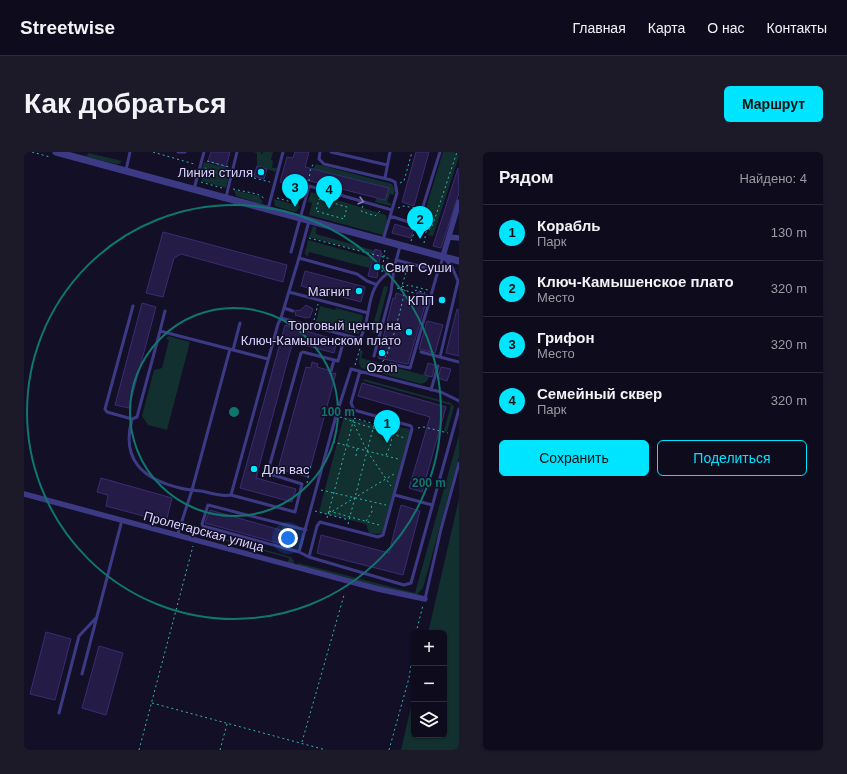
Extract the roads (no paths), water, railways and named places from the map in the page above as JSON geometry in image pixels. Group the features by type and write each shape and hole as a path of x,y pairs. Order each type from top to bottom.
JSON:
{"street":[{"path":"54,155 126,170 194,189 227,193 268,209 301,217 384,243 401,244 459,261"},
{"path":"443,256 459,202"},
{"path":"449,236 459,238"},
{"name":"Пролетарская улица","path":"24,494 378,589 425,599"}],"lane":[{"path":"126,170 130,152"},
{"path":"178,152 185,152"},
{"path":"194,189 204,152"},
{"path":"227,193 237,152"},
{"path":"268,209 283,152"},
{"path":"320,152 319,158 324,164 394,181 396,184 397,193 384,243"},
{"path":"331,152 387,165"},
{"path":"350,156 351,152"},
{"path":"385,178 390,152"},
{"path":"416,229 440,152"},
{"path":"291,252 309,186 392,210"},
{"path":"390,216 412,224"},
{"path":"231,495 278,324 310,220"},
{"path":"374,356 391,292 394,269 401,244"},
{"path":"391,364 410,368 443,256"},
{"path":"440,357 458,281 452,267 443,256"},
{"path":"299,258 358,274 367,281 376,284"},
{"path":"396,260 408,265 438,272"},
{"path":"281,318 360,339 376,284 382,276 394,269"},
{"path":"289,292 368,313"},
{"path":"133,306 105,409 107,412 132,419 137,417 165,311"},
{"path":"284,308 293,311"},
{"path":"177,536 192,490 231,349 240,324"},
{"path":"160,330 268,359"},
{"path":"132,419 129,440 130,451 136,465 148,475 180,488 223,497 231,495 295,512 302,484 270,474 268,471 301,352 338,360 345,336"},
{"path":"421,352 459,362"},
{"path":"331,371 334,360"},
{"path":"431,390 438,366"},
{"path":"299,552 350,370 360,371 431,390 452,396 459,401"},
{"path":"309,557 317,525 320,522 378,537 382,536 396,495 412,428 355,411 351,405 360,371"},
{"path":"306,530 208,505 202,524 203,526 299,552 309,557 407,586 412,581 459,409"},
{"path":"425,599 459,463"},
{"path":"396,495 432,505"},
{"path":"82,674 121,524"},
{"path":"58,713 79,636 97,617"}],"place":[{"name":"Линия стиля","path":"261,172"},
{"name":"Грифон","path":"295,207"},
{"name":"Семейный сквер","path":"329,209"},
{"name":"Ключ-Камышенское плато","path":"420,239"},
{"name":"Свит Суши","path":"377,267"},
{"name":"Магнит","path":"359,291"},
{"name":"КПП","path":"442,300"},
{"name":"Торговый центр на Ключ-Камышенском плато","path":"409,332"},
{"name":"Ozon","path":"382,353"},
{"name":"Корабль","path":"387,443"},
{"name":"Для вас","path":"254,469"}]}
